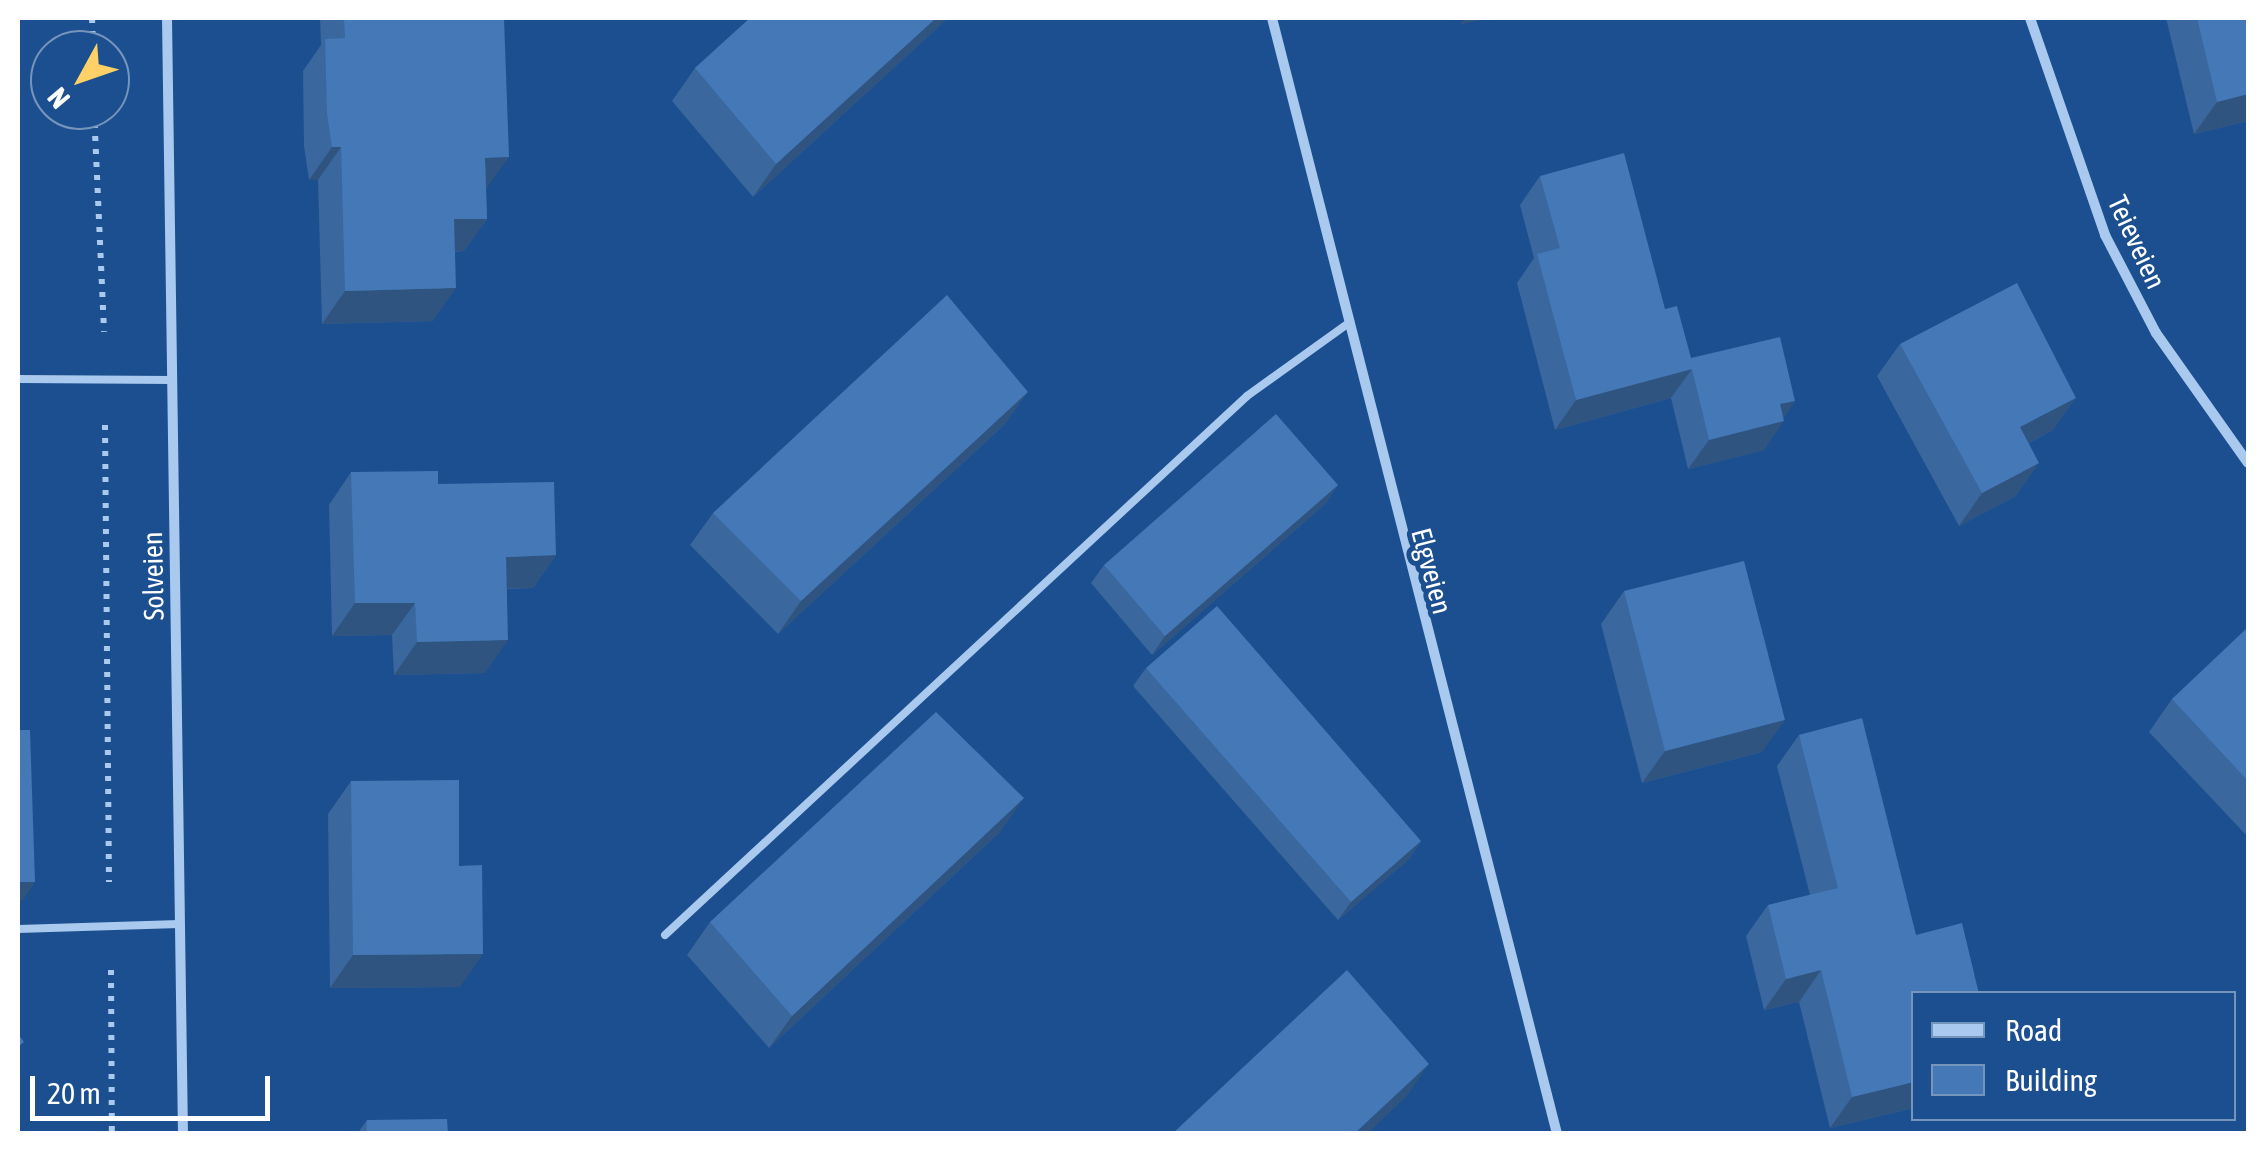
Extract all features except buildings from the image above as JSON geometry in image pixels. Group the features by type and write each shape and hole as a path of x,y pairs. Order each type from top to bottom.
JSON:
{"street":[{"name":"Solveien","path":"168,18 183,1134"},
{"name":"Elgveien","path":"1272,18 1557,1134"},
{"name":"Teieveien","path":"2030,18 2105,236 2156,333 2248,463"}],"lane":[{"path":"665,935 1247,396 1350,322"},
{"path":"18,379 172,380"},
{"path":"18,929 179,924"}],"path":[{"path":"95,130 106,380 112,1134"}]}
